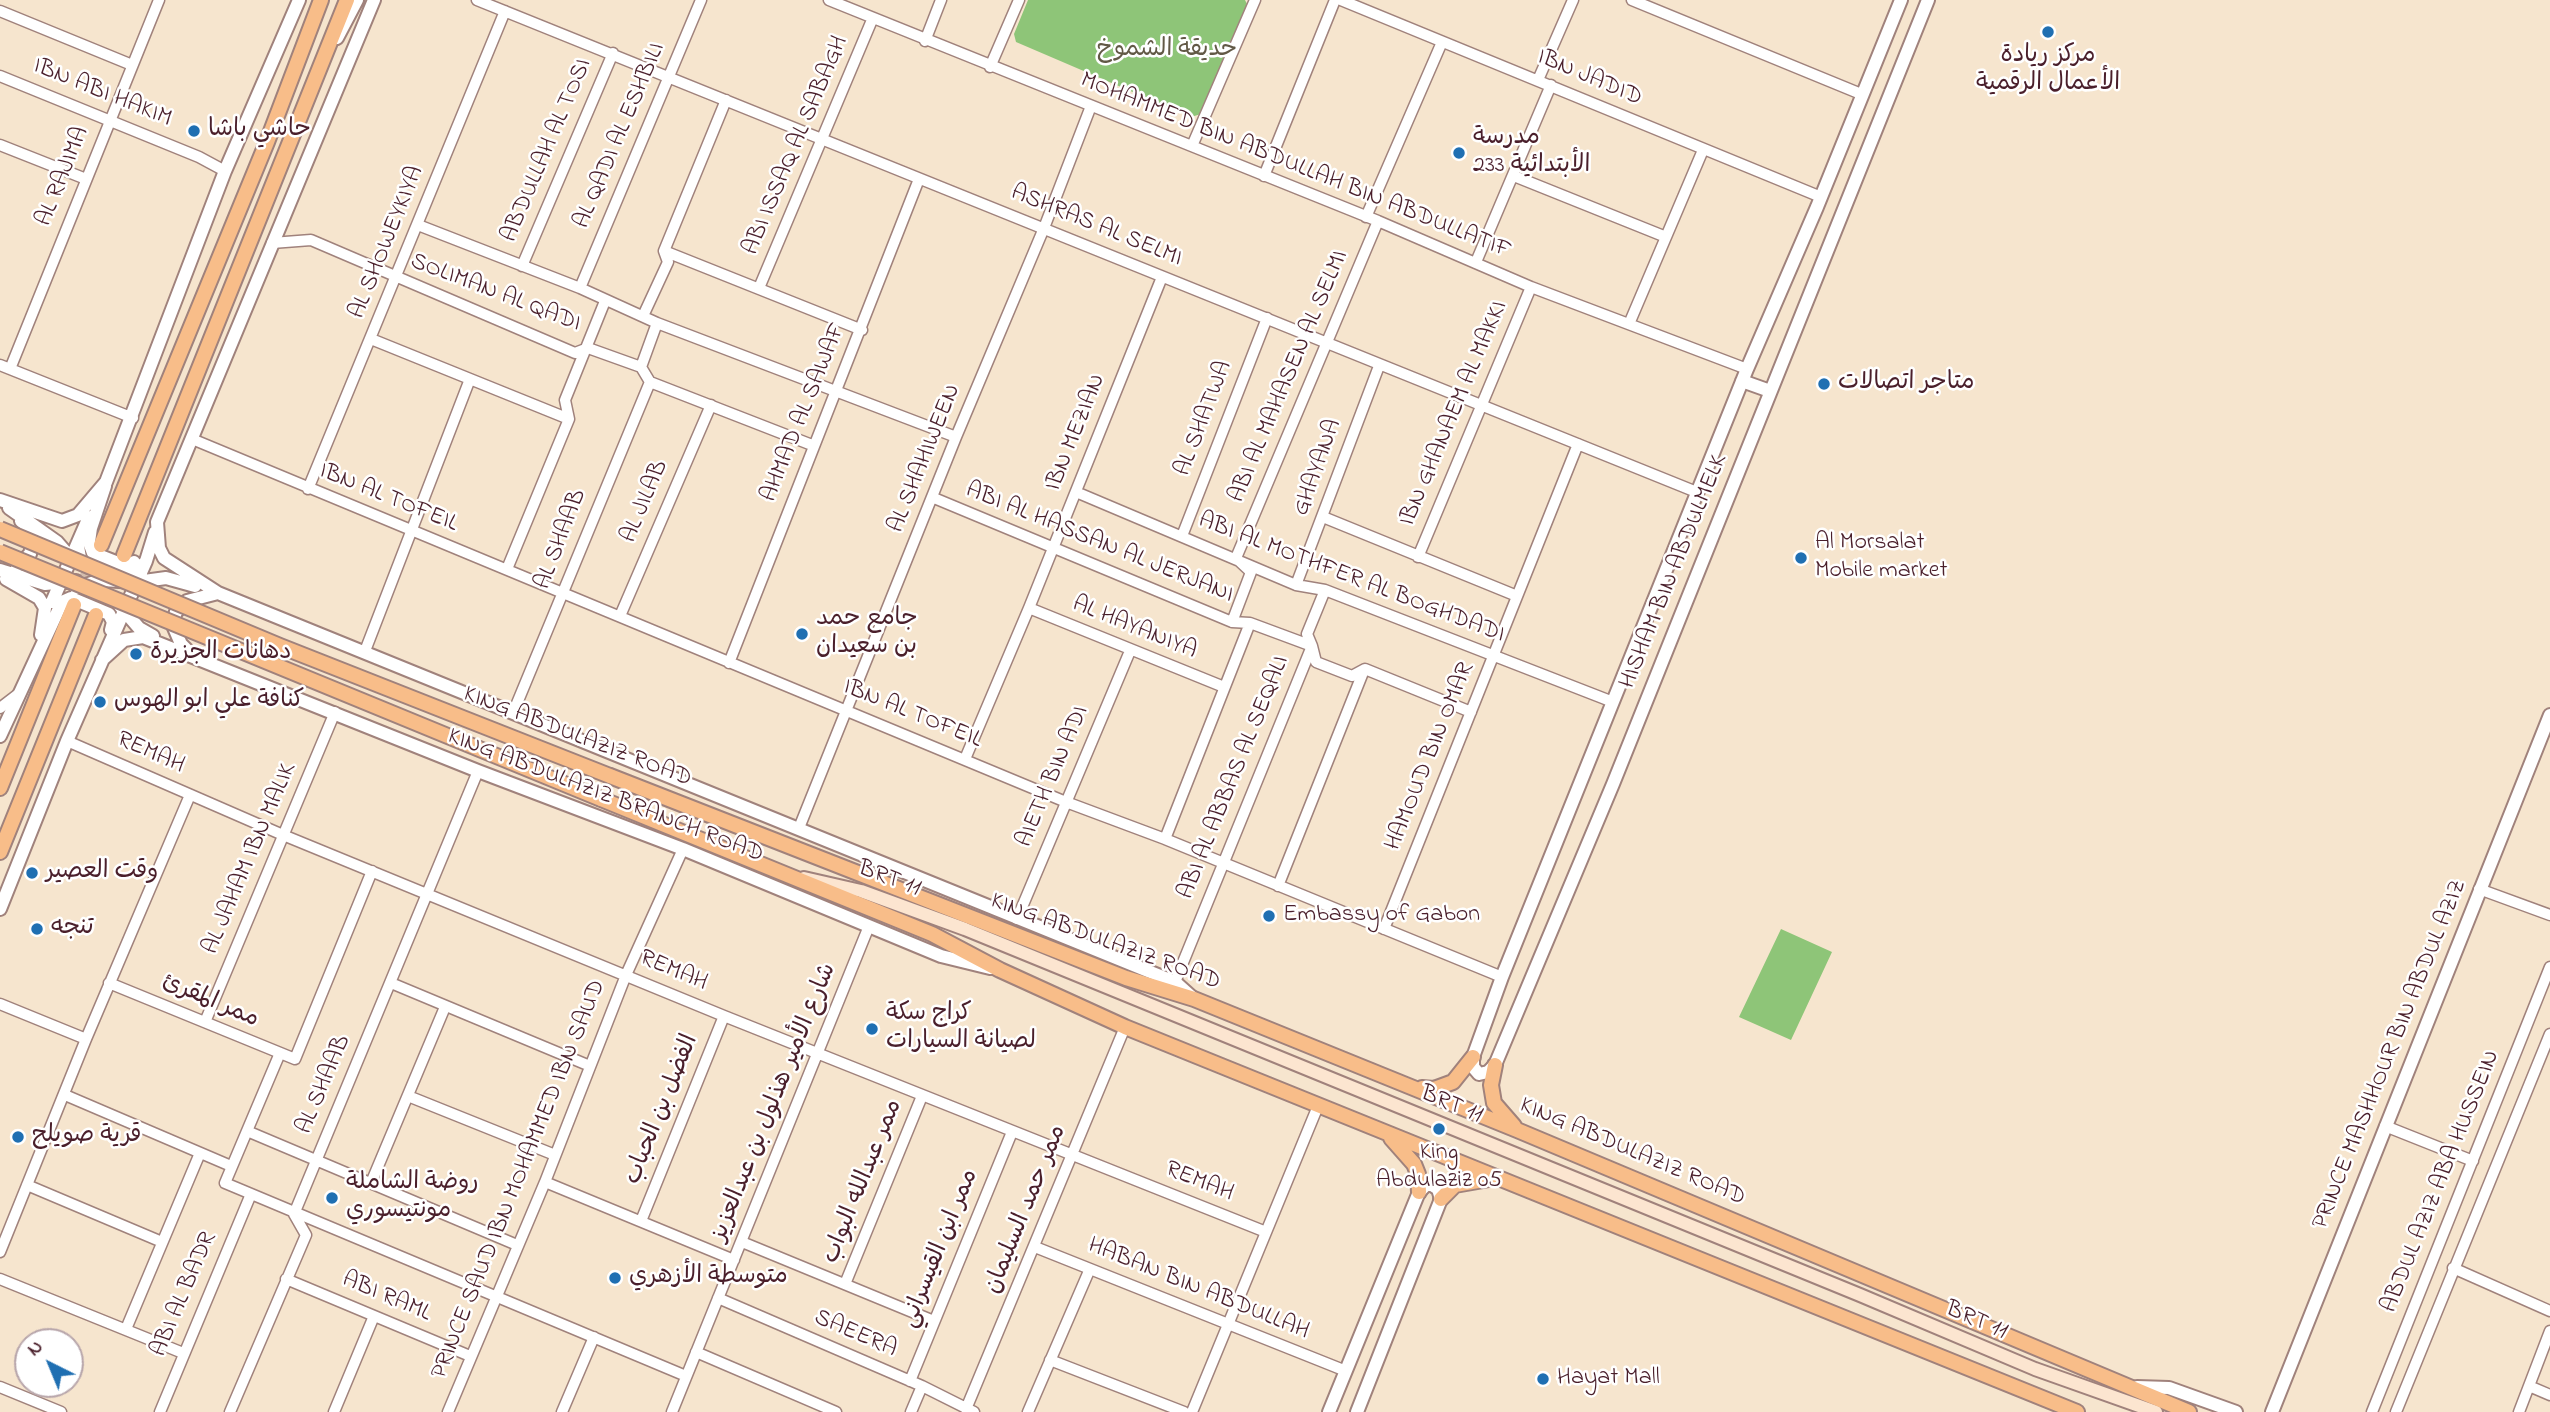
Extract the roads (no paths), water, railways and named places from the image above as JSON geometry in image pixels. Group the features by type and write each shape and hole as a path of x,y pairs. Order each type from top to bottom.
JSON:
{"main road":[{"path":"101,545 267,142 321,0"},
{"path":"124,555 347,0"},
{"name":"KING ABDULAZIZ ROAD","path":"0,529 280,646 610,776 1126,978 1194,999 1517,1130 2189,1412"},
{"name":"KING ABDULAZIZ ROAD","path":"0,552 797,877 943,939 999,970 1125,1027 2077,1412"},
{"path":"0,788 74,605"},
{"path":"0,852 96,615"},
{"name":"BRT 11","path":"863,874 881,891 965,929 1860,1295 2035,1370 2157,1412"},
{"name":"BRT 11","path":"797,877 861,891 965,929"},
{"path":"1410,1087 1434,1089 1447,1085 1460,1076 1473,1057"},
{"path":"1494,1065 1490,1085 1494,1103 1517,1130"},
{"path":"1388,1134 1414,1164 1418,1174 1419,1192"},
{"path":"1441,1199 1455,1185 1500,1177"}],"street":[{"name":"AL RAJIMA","path":"5,367 159,0"},
{"path":"305,101 357,0"},
{"path":"0,909 67,741 146,561 158,522 374,0"},
{"name":"ASHRAS AL SELMI","path":"477,0 670,75 919,179 1267,318 1327,345 1482,404 1699,493"},
{"name":"AL QADI AL ESHBILI","path":"580,288 701,0"},
{"name":"MOHAMMED BIN ABDULLAH BIN ABDULLATIF","path":"829,0 872,20 1378,220 1531,287 1629,324 1744,375"},
{"path":"925,41 941,0"},
{"path":"990,67 1019,0"},
{"path":"1192,146 1255,0"},
{"path":"1264,176 1335,0"},
{"name":"IBN JADID","path":"1341,0 1538,79 1819,202"},
{"path":"1538,79 1573,0"},
{"path":"1632,0 1861,94"},
{"name":"HISHAM BIN ABDULMELK","path":"1473,1057 1502,977 1699,493 1744,375 1819,202 1901,0"},
{"name":"HISHAM BIN ABDULMELK","path":"1494,1065 1613,784 1928,0"},
{"path":"40,646 52,602 133,418 225,171 299,1"},
{"path":"0,11 132,65"},
{"name":"AL SHOWEYKIYA","path":"308,489 505,11"},
{"path":"1894,19 1917,27"},
{"name":"ABI ISSAQ AL SABAGH","path":"760,288 872,20"},
{"path":"1366,217 1442,42"},
{"name":"ABDULLAH AL TOSI","path":"522,266 613,53"},
{"name":"IBN ABI HAKIM","path":"0,76 110,120 225,171"},
{"path":"1476,262 1551,85"},
{"path":"643,316 668,261 664,251 726,100"},
{"name":"AL SHAHIWEEN","path":"799,828 934,498 956,437 1044,228 1091,106"},
{"path":"0,145 86,178"},
{"path":"1629,324 1703,150"},
{"path":"1514,176 1666,237"},
{"name":"AHMAD AL SAWAF","path":"729,663 812,445 862,330 919,179"},
{"path":"1819,202 1841,216"},
{"name":"ABI AL MAHASEN AL SELMI","path":"1236,558 1378,220"},
{"name":"SOLIMAN AL QADI","path":"418,225 580,288 657,323 956,437"},
{"name":"SOLIMAN AL QADI","path":"272,243 311,240 575,353 588,348 641,367"},
{"path":"664,251 862,330"},
{"name":"IBN MEZIAN","path":"965,759 1030,608 1162,277"},
{"name":"IBN GHANAEM AL MAKKI","path":"1419,557 1531,287"},
{"path":"508,569 569,419 565,400 605,301"},
{"name":"AL SHATWA","path":"1182,536 1267,318"},
{"path":"657,323 641,367 650,382 812,445"},
{"path":"371,339 569,419"},
{"name":"GHAYANA","path":"1296,585 1379,366"},
{"path":"5,367 133,418"},
{"path":"1744,375 1770,391"},
{"path":"365,651 470,379"},
{"name":"AL SHAAB","path":"513,713 650,382"},
{"name":"AL JILAB","path":"620,616 711,405"},
{"name":"IBN AL TOFEIL","path":"192,439 1066,802 1165,839 1502,977"},
{"name":"HAMOUD BIN OMAR","path":"1384,929 1578,444"},
{"path":"0,501 62,521 78,515 106,482"},
{"path":"106,482 89,542 93,553 126,566 132,564 138,559 158,522"},
{"name":"ABI AL MOTHFER AL BOGHDADI","path":"1076,492 1296,585 1325,590 1613,702"},
{"name":"ABI AL HASSAN AL JERJANI","path":"934,498 1232,622 1250,623 1312,646 1316,662 1352,677 1365,669 1471,712"},
{"path":"0,501 43,530 97,579"},
{"path":"0,501 30,528 32,535 30,554 20,564 0,570"},
{"path":"1323,517 1517,596"},
{"name":"KING ABDULAZIZ BRANCH ROAD","path":"158,522 159,548 164,558 178,570 218,593 1175,982 1194,999"},
{"path":"78,546 80,558 120,616 196,659"},
{"path":"1232,622 1251,572 1236,558"},
{"path":"0,570 31,582 60,585 135,571 146,561"},
{"path":"0,570 39,598 45,608 40,646"},
{"path":"52,602 61,593 97,579 137,582 166,578 218,593"},
{"name":"ABI AL ABBAS AL SEQALI","path":"1175,982 1312,646 1307,634 1325,590"},
{"path":"196,659 181,644 172,623 176,612 187,601 218,593"},
{"path":"0,736 62,602 71,598 109,614 113,622 102,660"},
{"name":"AL HAYANIYA","path":"1030,608 1130,651 1224,687"},
{"path":"1165,839 1250,623"},
{"path":"102,660 124,640 143,636 196,659"},
{"name":"AIETH BIN ADI","path":"1017,919 1130,651"},
{"name":"KING ABDULAZIZ BRANCH ROAD","path":"196,659 683,849 941,956 999,970"},
{"path":"1278,886 1365,669"},
{"path":"0,708 17,695"},
{"name":"AL JAHAM IBN MALIK","path":"205,1022 335,712"},
{"name":"PRINCE MASHHOUR BIN ABDUL AZIZ","path":"2272,1412 2550,715"},
{"name":"REMAH","path":"67,741 283,835 724,1016 1266,1232"},
{"name":"AL SHAAB","path":"294,1214 478,771"},
{"path":"0,1252 109,983 190,795"},
{"name":"PRINCE SAUD IBN MOHAMMED IBN SAUD","path":"448,1412 545,1182 626,975 683,849"},
{"name":"ممر المقرئ","path":"109,983 295,1059 372,871"},
{"path":"2479,889 2550,915"},
{"name":"شارع الأمير هذلول بن عبدالعزيز","path":"671,1412 742,1242 816,1052 870,926"},
{"name":"ABDUL AZIZ ABA HUSSEIN","path":"2372,1412 2550,967"},
{"path":"391,983 590,1066"},
{"path":"0,1004 86,1039"},
{"path":"371,1183 444,1007"},
{"name":"الفضل بن الحباب","path":"640,1221 724,1016"},
{"name":"ممر حمد السليمان","path":"970,1410 1125,1027"},
{"name":"ABDUL AZIZ ABA HUSSEIN","path":"2396,1412 2548,1046 2550,1034"},
{"path":"280,1054 225,1183 686,1376"},
{"path":"1473,1057 1473,1067 1479,1074 1488,1072 1494,1065"},
{"path":"65,1095 231,1166"},
{"path":"408,1096 555,1155"},
{"name":"ممر عبدالله البواب","path":"845,1284 922,1096"},
{"path":"1192,1412 1318,1106"},
{"path":"2385,1126 2473,1161"},
{"path":"247,1131 517,1245"},
{"name":"ممر ابن القيسراني","path":"910,1381 1012,1132"},
{"path":"126,1329 200,1153"},
{"path":"545,1182 734,1260"},
{"path":"27,1185 162,1242"},
{"path":"1329,1412 1419,1192 1426,1185 1432,1185 1438,1189 1441,1199 1357,1412"},
{"name":"ABI AL BADR","path":"160,1412 251,1194"},
{"path":"230,1412 306,1236 294,1214"},
{"path":"742,1242 934,1321"},
{"name":"HABAN BIN ABDULLAH","path":"1035,1247 1089,1271 1346,1371"},
{"path":"2454,1268 2550,1311"},
{"path":"1028,1412 1089,1271"},
{"path":"0,1279 183,1353"},
{"name":"ABI RAML","path":"286,1279 470,1356"},
{"name":"SAEERA","path":"718,1298 922,1386 970,1410"},
{"path":"334,1412 374,1317"},
{"path":"2519,1412 2550,1331"},
{"path":"562,1412 594,1337"},
{"path":"696,1352 836,1412"},
{"path":"1050,1360 1184,1412"},
{"path":"912,1412 922,1386"},
{"path":"2529,1386 2550,1395"},
{"path":"0,1387 61,1412"},
{"path":"2137,1388 2169,1388 2236,1412"}],"tunnel":[{"path":"74,605 96,556"}],"place":[{"name":"مركز ريادة الأعمال الرقمية","path":"2048,32"},
{"name":"حاشي باشا","path":"194,131"},
{"name":"مدرسة الأبتدائية 233","path":"1459,153"},
{"name":"متاجر اتصالات","path":"1824,384"},
{"name":"Al Morsalat Mobile market","path":"1801,558"},
{"name":"جامع حمد بن سعيدان","path":"802,634"},
{"name":"دهانات الجزيرة","path":"136,654"},
{"name":"كنافة علي ابو الهوس","path":"100,702"},
{"name":"وقت العصير","path":"32,873"},
{"name":"Embassy of Gabon","path":"1269,916"},
{"name":"تنجه","path":"37,929"},
{"name":"كراج سكة لصيانة السيارات","path":"872,1029"},
{"name":"King Abdulaziz 05","path":"1439,1129"},
{"name":"قرية صويلح","path":"18,1137"},
{"name":"روضة الشاملة مونتيسوري","path":"332,1198"},
{"name":"متوسطة الأزهري","path":"615,1278"},
{"name":"Hayat Mall","path":"1543,1379"}],"park label":[{"name":"حديقة الشموخ","path":"1167,51"}]}
